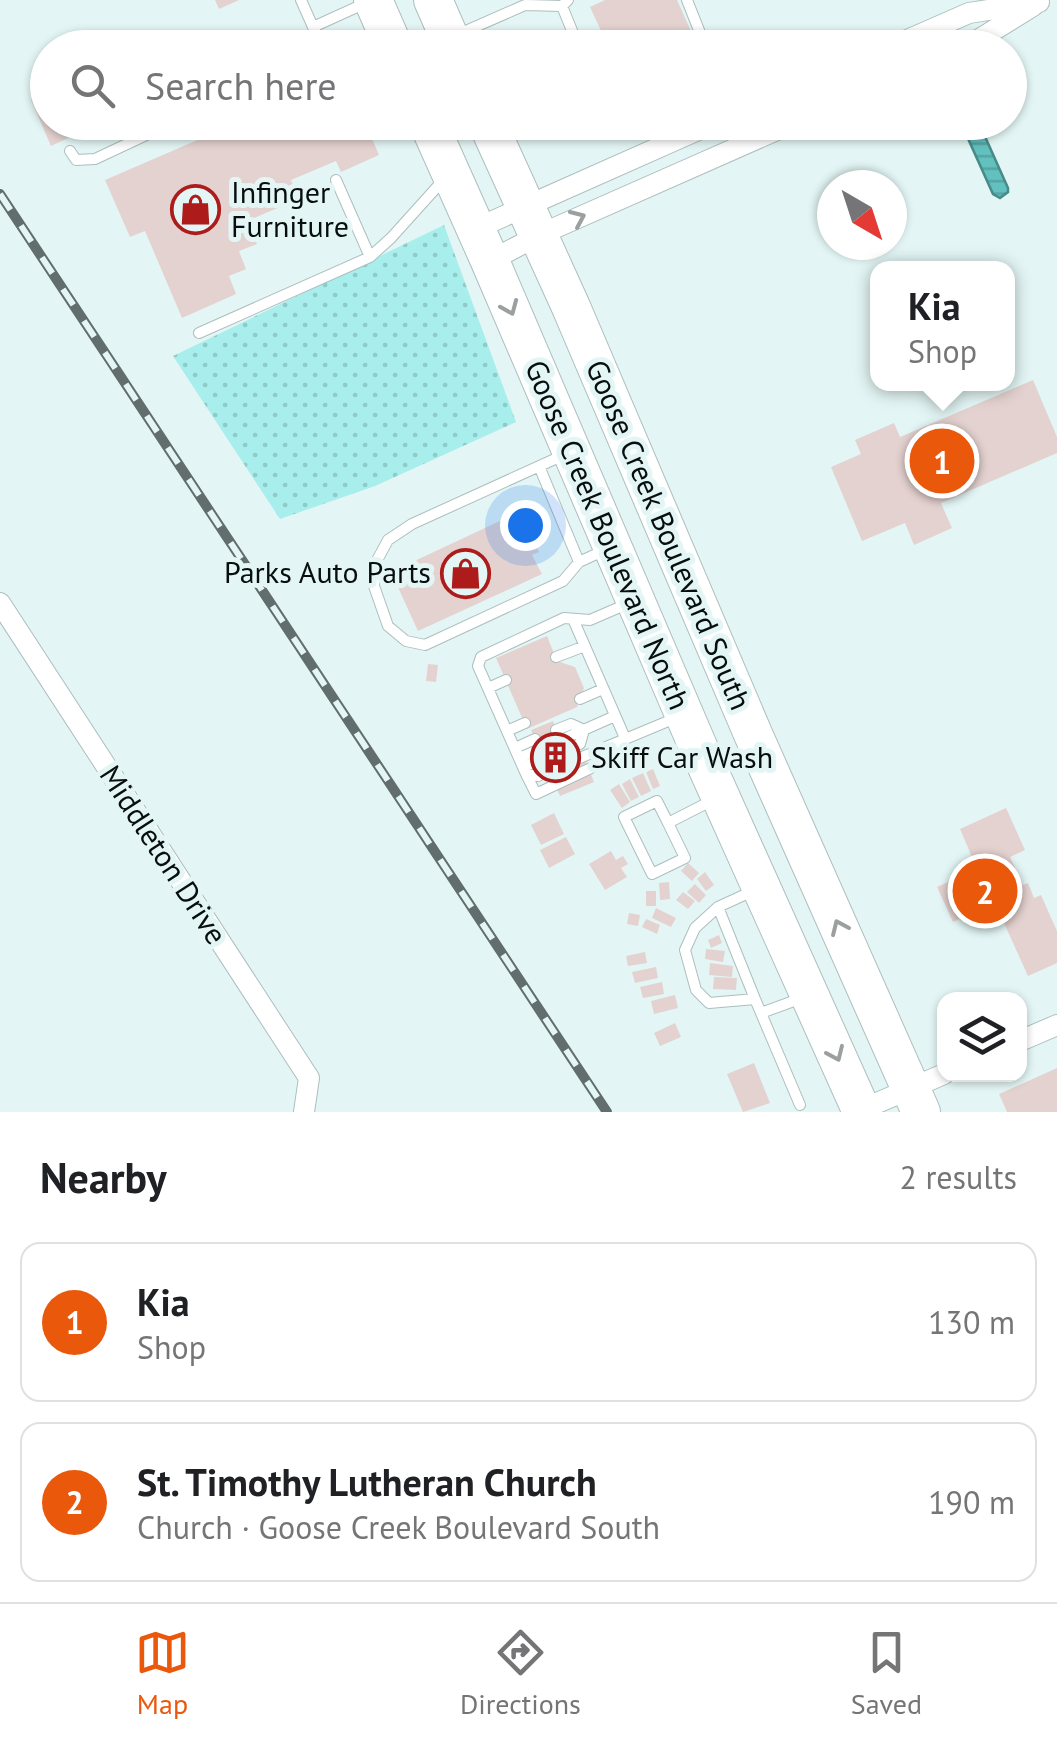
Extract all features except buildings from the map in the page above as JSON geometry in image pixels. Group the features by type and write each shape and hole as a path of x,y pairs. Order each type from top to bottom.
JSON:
{"highway":[{"path":"373,0 386,30"},
{"path":"433,0 440,30"},
{"name":"Goose Creek Boulevard North","path":"436,140 483,245 555,459 595,554 636,601 862,1111"},
{"name":"Goose Creek Boulevard South","path":"495,140 753,734 925,1092"}],"street":[{"path":"930,30 970,12 1041,1"},
{"path":"994,30 1041,1"},
{"path":"483,245 683,140"},
{"path":"483,245 531,221 754,140"},
{"name":"Middleton Drive","path":"0,603 309,1078 304,1112"},
{"path":"1027,1039 1057,1025"},
{"path":"862,1111 925,1092"}],"lane":[{"path":"302,0 315,30"},
{"path":"314,27 373,0"},
{"path":"687,0 699,30"},
{"path":"473,30 525,5 565,3 573,30"},
{"path":"70,151 76,160 95,159 135,140"},
{"path":"722,140 727,152"},
{"path":"199,333 370,257 450,172"},
{"path":"336,180 370,257"},
{"path":"555,459 412,524 388,540 375,564 374,586 388,626 406,641 425,645 563,581 595,554"},
{"path":"625,738 616,754 536,794 478,666 481,657 564,618 590,620 636,601"},
{"path":"573,619 625,738"},
{"path":"556,658 585,646"},
{"path":"488,688 506,680"},
{"path":"580,699 603,689"},
{"path":"570,762 684,715"},
{"path":"584,730 580,744 561,740 571,724 584,730 615,716"},
{"path":"507,731 525,724"},
{"path":"542,754 538,776 521,762 542,754"},
{"path":"668,822 720,797"},
{"path":"657,801 668,822 685,858 652,874 624,817 657,801"},
{"path":"755,999 709,1003 696,990 685,950 694,928 718,907 761,888"},
{"path":"718,907 800,1105"},
{"path":"761,1013 810,995"}],"shaded area":[{"path":"969,140 987,140 1008,188 1000,198 993,194"},
{"path":"444,225 516,422 375,486 280,519 173,356"}],"railway":[{"path":"0,194 607,1112"}],"place":[{"name":"Infinger Furniture","path":"196,210"},
{"name":"Kia","path":"942,461"},
{"name":"Parks Auto Parts","path":"466,573"},
{"name":"Skiff Car Wash","path":"556,758"},
{"name":"St. Timothy Lutheran Church","path":"985,891"}]}
